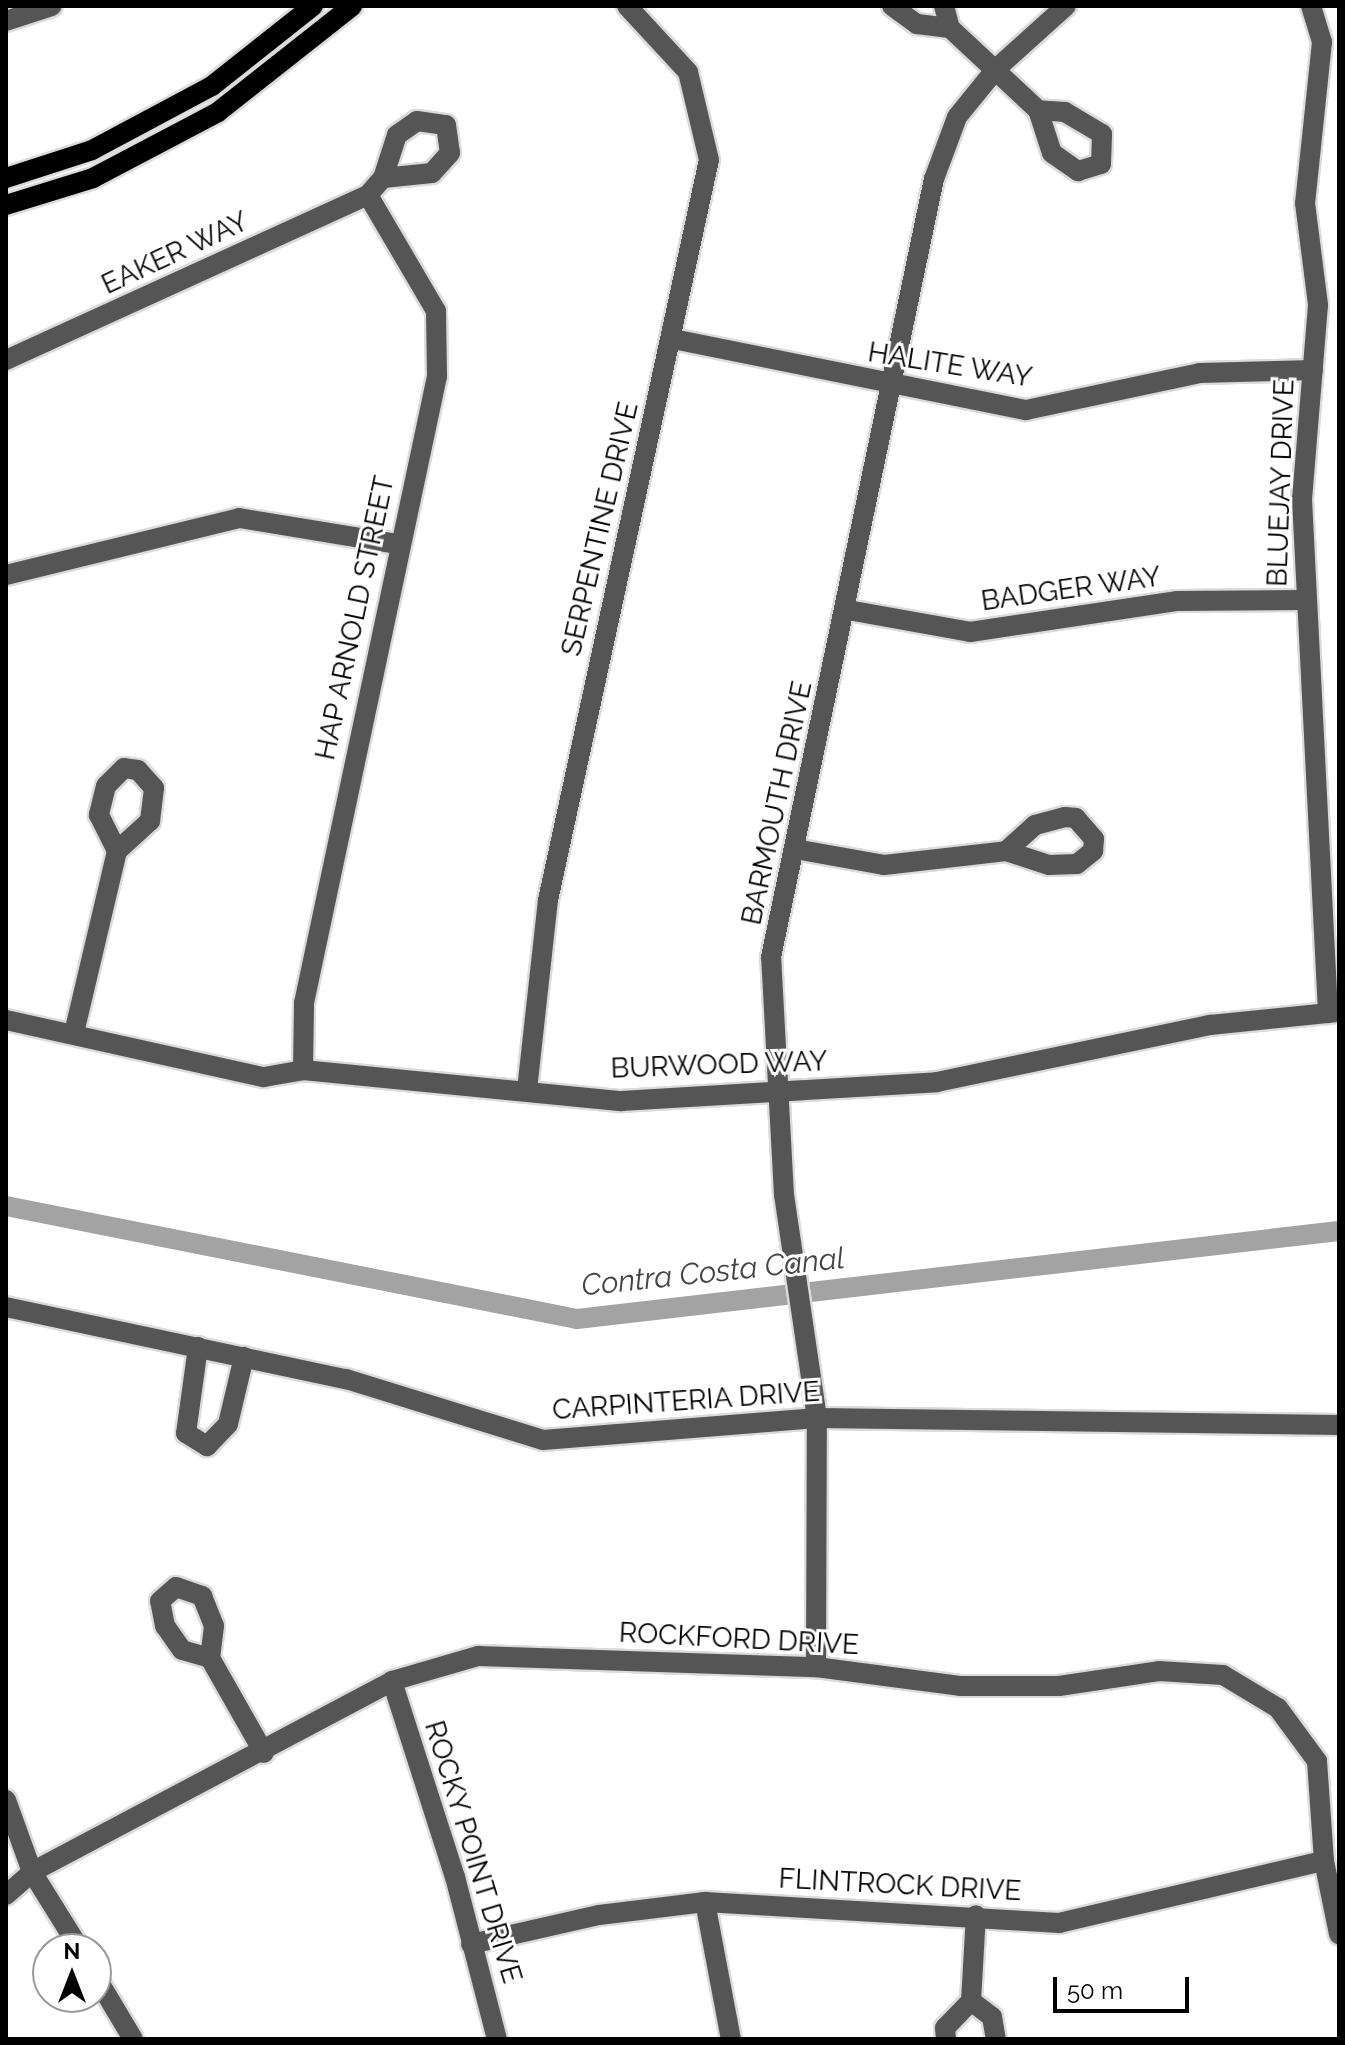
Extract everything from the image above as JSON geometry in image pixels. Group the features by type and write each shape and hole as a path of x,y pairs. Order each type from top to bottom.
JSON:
{"main road":[{"path":"6,178 92,150 212,86 313,6"},
{"path":"6,205 93,178 218,112 352,6"}],"street":[{"path":"6,21 52,6"},
{"name":"SERPENTINE DRIVE","path":"527,1090 548,900 673,339 709,160 704,115 688,72 627,6"},
{"path":"892,6 917,24 950,28"},
{"path":"944,6 950,28 1038,110"},
{"name":"BARMOUTH DRIVE","path":"816,1667 817,1418 802,1332 778,1092 771,957 848,610 934,179 957,117 996,69 1066,6"},
{"name":"BLUEJAY DRIVE","path":"1311,6 1322,42 1305,203 1318,305 1302,499 1304,600 1333,1013"},
{"path":"368,195 383,178"},
{"name":"EAKER WAY","path":"7,356 368,195"},
{"name":"HAP ARNOLD STREET","path":"303,1070 304,1003 398,544 437,376 436,311 368,195"},
{"name":"HALITE WAY","path":"673,339 893,386 1026,410 1200,373 1313,370"},
{"path":"6,575 239,518 398,544"},
{"name":"BADGER WAY","path":"848,610 970,632 1178,601 1304,600"},
{"path":"795,849 884,865 1006,851"},
{"path":"74,1033 117,851"},
{"name":"BURWOOD WAY","path":"6,1020 264,1077 303,1070 621,1101 937,1082 1210,1025 1333,1013"},
{"name":"CARPINTERIA DRIVE","path":"6,1307 346,1379 543,1440 817,1418 1339,1425"},
{"path":"198,1347 186,1433 207,1446 228,1424 244,1357"},
{"name":"ROCKFORD DRIVE","path":"6,1895 32,1872 264,1753 392,1681 478,1656 816,1667 960,1686 1059,1686 1159,1671 1223,1675 1278,1708 1317,1761 1324,1861 1339,1934"},
{"path":"210,1658 264,1753"},
{"name":"ROCKY POINT DRIVE","path":"392,1681 497,2039"},
{"path":"6,1800 32,1872 70,1933"},
{"name":"FLINTROCK DRIVE","path":"471,1944 599,1915 705,1902 976,1915 1059,1923 1324,1861"},
{"path":"705,1902 731,2039"},
{"path":"946,2039 945,2028 971,2001 976,1915"},
{"path":"971,2001 992,2017 996,2039"},
{"path":"112,2004 133,2039"}],"waterway":[{"name":"Contra Costa Canal","path":"6,1206 577,1319 1339,1231"}]}
